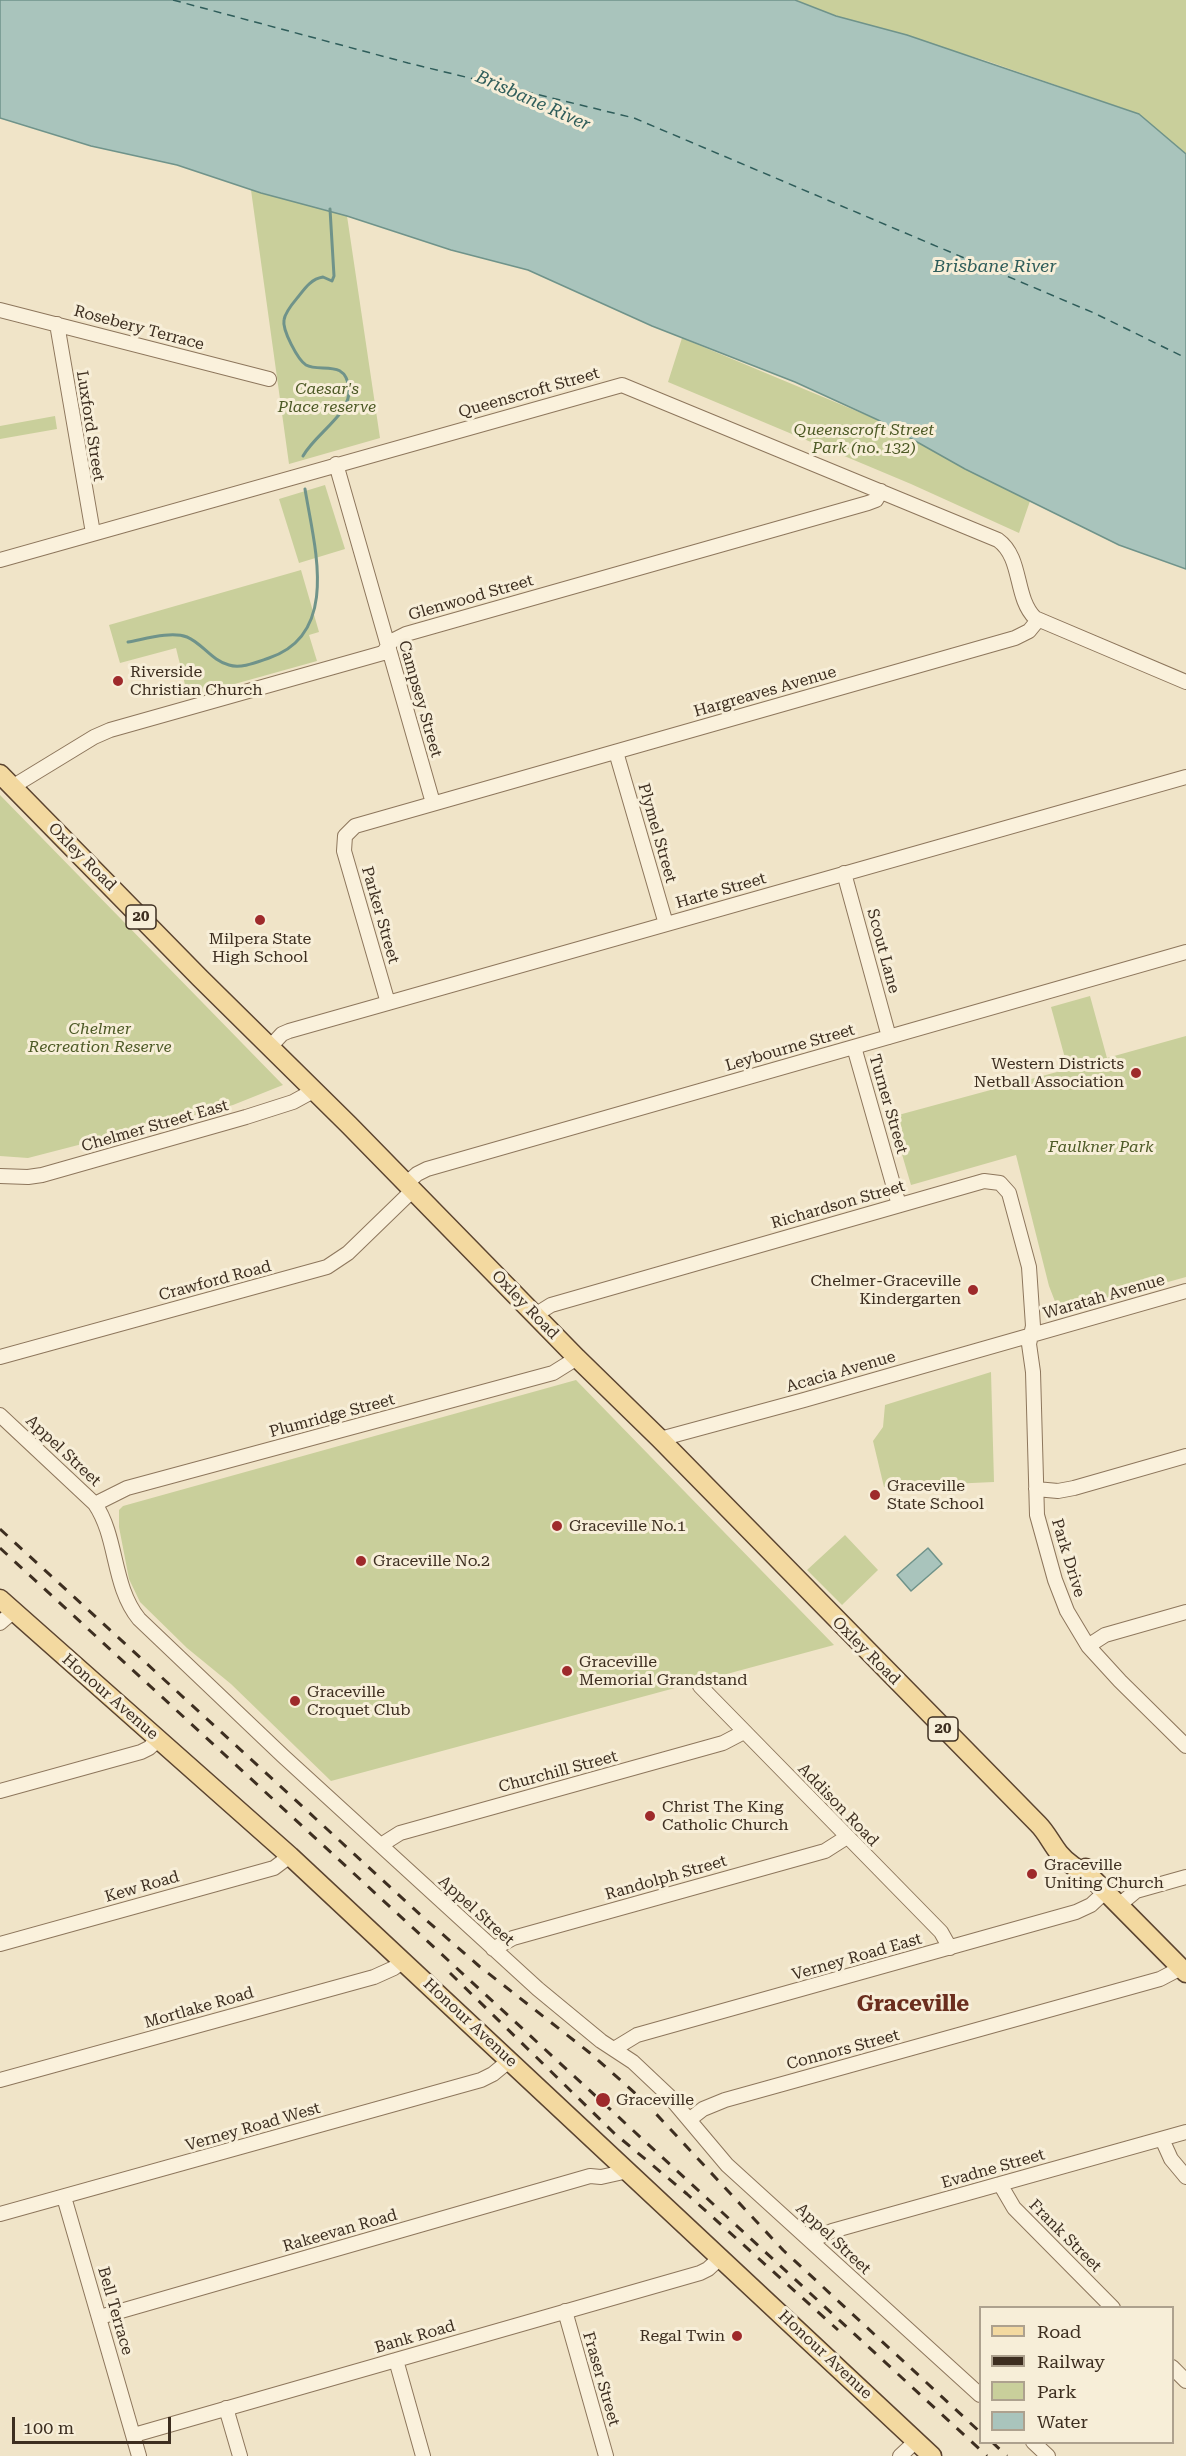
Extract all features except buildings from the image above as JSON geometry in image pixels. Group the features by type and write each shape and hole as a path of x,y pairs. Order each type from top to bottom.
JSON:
{"main road":[{"name":"Oxley Road","path":"6,781 410,1186 1050,1836 1064,1843 1082,1860 1091,1877 1184,1970"},
{"name":"Honour Avenue","path":"5,1611 159,1739 290,1856 932,2456"}],"street":[{"name":"Rosebery Terrace","path":"0,310 269,379"},
{"name":"Luxford Street","path":"57,324 93,533"},
{"name":"Queenscroft Street","path":"0,560 622,385 881,491 1003,544 1011,555 1026,604 1038,620"},
{"name":"Campsey Street","path":"336,464 433,803"},
{"name":"Glenwood Street","path":"6,781 110,729 383,653 395,639 406,634 868,503 876,500 881,491"},
{"path":"1038,620 1186,682"},
{"name":"Hargreaves Avenue","path":"345,836 361,823 1014,638 1029,631 1038,620"},
{"name":"Plymel Street","path":"616,752 666,924"},
{"name":"Harte Street","path":"270,1047 281,1035 289,1031 1186,777"},
{"name":"Parker Street","path":"345,836 346,856 388,1003"},
{"name":"Scout Lane","path":"844,873 889,1037"},
{"name":"Leybourne Street","path":"410,1186 427,1169 1186,952"},
{"name":"Turner Street","path":"855,1047 899,1205"},
{"name":"Chelmer Street East","path":"0,1176 42,1175 282,1106 315,1090"},
{"name":"Richardson Street","path":"535,1315 547,1306 984,1181 996,1181 1004,1186 1011,1197 1027,1258 1034,1326 1031,1335"},
{"name":"Crawford Road","path":"0,1357 334,1264 410,1186"},
{"name":"Waratah Avenue","path":"1031,1335 1186,1291"},
{"name":"Acacia Avenue","path":"660,1439 1031,1335"},
{"name":"Park Drive","path":"1031,1335 1029,1344 1033,1372 1039,1526 1055,1580 1067,1611 1088,1646 1105,1666 1186,1746"},
{"name":"Plumridge Street","path":"94,1504 128,1488 553,1373 577,1358"},
{"name":"Appel Street","path":"0,1415 94,1504 104,1522 125,1596 139,1619 493,1949 599,2040 627,2057 658,2086 727,2165 979,2393"},
{"path":"1036,1489 1058,1491 1074,1488 1186,1456"},
{"path":"1088,1646 1105,1635 1186,1612"},
{"name":"Addison Road","path":"700,1686 941,1932 950,1948"},
{"name":"Churchill Street","path":"381,1845 400,1833 723,1743 744,1732"},
{"path":"0,1791 141,1752 159,1739"},
{"name":"Randolph Street","path":"493,1949 513,1938 825,1851 836,1847 847,1837"},
{"name":"Kew Road","path":"0,1944 274,1868 290,1856"},
{"path":"1119,1905 1136,1891 1186,1877"},
{"name":"Verney Road East","path":"614,2049 637,2036 1076,1912 1091,1905 1106,1892"},
{"name":"Mortlake Road","path":"0,2080 374,1977 403,1961"},
{"name":"Connors Street","path":"689,2120 703,2109 725,2100 1160,1979 1184,1970"},
{"name":"Verney Road West","path":"0,2214 482,2080 510,2060"},
{"name":"Evadne Street","path":"811,2241 832,2230 1186,2132"},
{"path":"1162,2139 1171,2159 1186,2177"},
{"path":"590,2176 602,2164 608,2152"},
{"name":"Rakeevan Road","path":"100,2317 590,2176 601,2177 628,2171"},
{"name":"Frank Street","path":"1000,2184 1014,2208 1112,2306"},
{"name":"Bell Terrace","path":"64,2197 134,2435"},
{"name":"Bank Road","path":"134,2435 705,2271 721,2257"},
{"name":"Fraser Street","path":"565,2311 606,2456"},
{"path":"396,2360 423,2456"},
{"path":"1174,2368 1186,2381"},
{"path":"226,2408 240,2456"},
{"path":"134,2435 139,2456"},
{"path":"900,2456 916,2441"},
{"path":"1035,2444 1048,2456"}],"green space":[{"path":"795,0 1186,0 1186,154 1139,114 987,61 836,16"},
{"name":"Caesar's Place reserve","path":"251,190 347,216 380,438 289,464"},
{"name":"Queenscroft Street Park (no. 132)","path":"682,338 878,420 965,469 1030,501 1019,533 911,484 668,382"},
{"path":"55,416 57,429 0,439 0,426"},
{"path":"325,485 345,549 299,563 279,499"},
{"path":"301,570 319,632 309,635 317,661 188,697 176,648 120,663 109,625"},
{"name":"Chelmer Recreation Reserve","path":"0,795 283,1085 233,1105 28,1158 0,1156"},
{"name":"Faulkner Park","path":"1090,996 1107,1058 1186,1036 1186,1277 1063,1311 1056,1304 1049,1286 1016,1155 911,1185 891,1117 1068,1069 1051,1007"},
{"path":"991,1372 994,1482 884,1487 873,1441 883,1427 885,1405"},
{"path":"576,1380 834,1645 331,1781 231,1684 187,1648 140,1602 129,1579 119,1527 119,1510 123,1506"},
{"path":"845,1535 878,1570 842,1605 807,1570"}],"water":[{"name":"Brisbane River","path":"0,0 795,0 836,16 907,35 1139,114 1186,154 1186,569 1119,545 965,469 878,420 795,382 652,326 528,270 451,250 347,216 261,193 177,165 91,146 0,118"},
{"path":"928,1548 942,1564 911,1591 897,1575"}],"waterway":[{"path":"303,456 339,415 348,398 349,389 347,379 338,370 306,365 291,344 284,325 288,311 309,284 323,277 332,281 334,276 330,209"},
{"path":"128,642 158,636 181,635 198,643 223,663 234,666 269,658 292,646 306,629 314,609 317,586 317,561 305,489"}],"ferry route":[{"path":"173,0 408,63 634,118 1094,313 1186,358"}],"railway":[{"path":"0,1529 425,1919 479,1966 590,2053 645,2102 783,2250 979,2431"},
{"path":"0,1548 987,2456"},
{"path":"450,1973 614,2133 687,2194 838,2330"},
{"path":"994,2444 1007,2456"}],"place":[{"name":"Riverside Christian Church","path":"118,681"},
{"name":"Milpera State High School","path":"260,920"},
{"name":"Western Districts Netball Association","path":"1136,1073"},
{"name":"Chelmer-Graceville Kindergarten","path":"973,1290"},
{"name":"Graceville State School","path":"875,1495"},
{"name":"Graceville No.1","path":"557,1526"},
{"name":"Graceville No.2","path":"361,1561"},
{"name":"Graceville Memorial Grandstand","path":"567,1671"},
{"name":"Graceville Croquet Club","path":"295,1701"},
{"name":"Christ The King Catholic Church","path":"650,1816"},
{"name":"Graceville Uniting Church","path":"1032,1874"},
{"name":"Graceville","path":"603,2100"},
{"name":"Regal Twin","path":"737,2336"}],"district":[{"name":"Graceville","path":"913,2005"}]}
